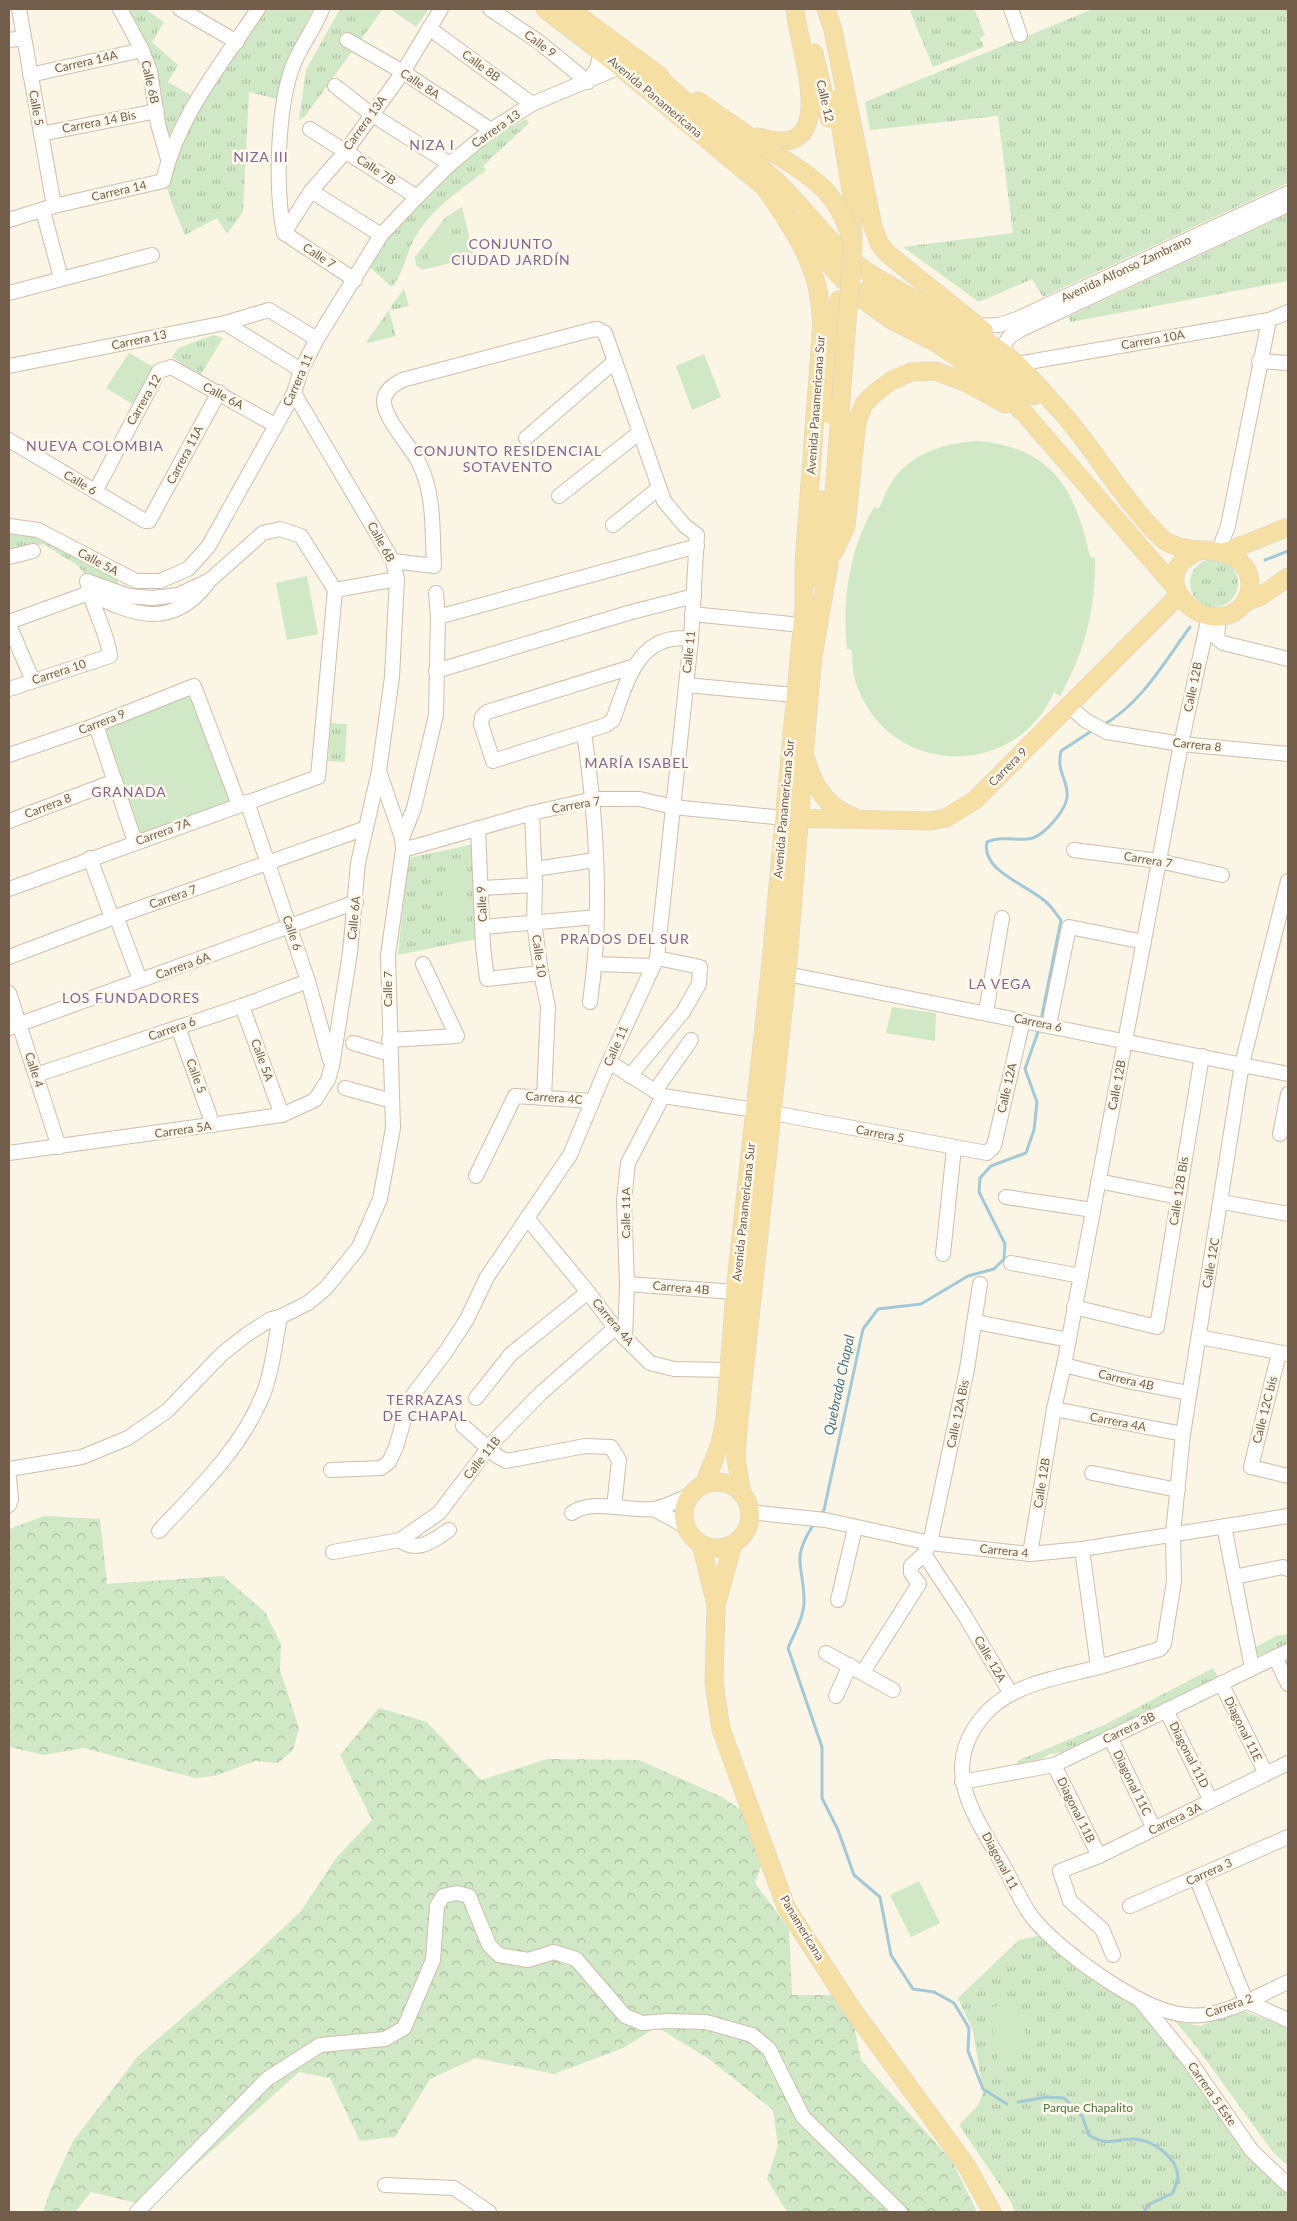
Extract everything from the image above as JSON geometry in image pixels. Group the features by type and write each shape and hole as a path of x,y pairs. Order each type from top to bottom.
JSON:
{"main road":[{"name":"Avenida Panamericana","path":"545,9 620,67 764,186"},
{"name":"Avenida Panamericana","path":"570,9 650,70 813,178 834,199 847,222 853,245"},
{"path":"744,132 775,143 787,142 802,133 811,117 812,101 795,9"},
{"name":"Calle 12","path":"804,9 833,133 844,194"},
{"name":"Calle 12","path":"817,9 831,74 852,196 853,245"},
{"path":"826,9 835,40 873,227 879,243 888,254 982,327 997,349"},
{"path":"650,70 784,188 835,246 860,267 959,325 997,349 1016,364 1070,420 1134,509 1166,542 1200,552 1221,552 1288,527"},
{"path":"764,186 787,208 835,271 862,299 890,319 938,344 983,374 1025,414 1112,513 1177,591 1187,606 1214,616 1230,615 1246,602 1261,596 1288,577"},
{"name":"Avenida Panamericana Sur","path":"742,1494 736,1458 787,974 794,695 802,616 804,562 822,324 818,292 812,267 796,235 764,186"},
{"path":"829,564 853,245"},
{"path":"869,289 971,348 1028,390 1072,439 1103,484 1112,513"},
{"path":"802,616 817,551 839,300"},
{"path":"829,564 846,526 857,421 864,404 875,393 911,372 936,371 965,382 1025,414"},
{"path":"1177,591 1174,577 1181,562 1200,552"},
{"path":"1221,552 1235,558 1244,566 1249,578 1250,590 1246,602"},
{"name":"Avenida Panamericana Sur","path":"698,1490 720,1444 725,1419 735,1292 755,1110 792,818 805,746 813,656 829,564"},
{"name":"Carrera 9","path":"792,818 914,822 946,818 975,800 1069,706 1177,591"},
{"path":"805,746 811,779 820,793 839,810 862,819"},
{"path":"716,1605 733,1544 745,1532 749,1512 742,1494 728,1485 712,1483 698,1490 684,1510 686,1526 689,1533 701,1544 717,1548 733,1544"},
{"name":"Panamericana","path":"701,1544 716,1605 714,1683 721,1729 786,1907 883,2053 961,2158 992,2212"}],"street":[{"name":"Calle 5","path":"19,9 41,134 49,208 61,278"},
{"name":"Calle 6B","path":"120,9 142,50 150,70 168,159"},
{"path":"180,9 237,42 258,9"},
{"path":"284,233 279,192 280,142 285,98 294,65 322,9"},
{"name":"Carrera 13A","path":"284,233 311,191 346,151 402,72 441,9"},
{"name":"Calle 9","path":"490,9 539,42 588,82"},
{"path":"1011,9 1020,35"},
{"name":"Calle 8B","path":"429,28 532,104"},
{"path":"9,40 24,38"},
{"name":"Calle 8A","path":"347,40 402,72 491,130"},
{"name":"Carrera 14","path":"9,220 49,208 163,181 168,159 188,113 237,42"},
{"name":"Carrera 14A","path":"30,75 142,50"},
{"path":"588,82 597,68 601,52"},
{"name":"Carrera 13","path":"417,197 450,164 491,130 532,104 620,67"},
{"path":"335,86 371,114 450,164"},
{"name":"Carrera 14 Bis","path":"41,134 157,111"},
{"name":"Calle 7B","path":"310,129 417,197"},
{"path":"311,191 381,235"},
{"name":"Avenida Alfonso Zambrano","path":"959,325 982,327 1017,319 1288,193"},
{"name":"Carrera 11","path":"160,580 188,569 208,547 294,393 301,370 317,339 381,235 417,197"},
{"name":"Avenida Alfonso Zambrano","path":"997,349 1009,337 1022,329 1288,205"},
{"name":"Calle 7","path":"284,233 355,280"},
{"path":"9,293 152,255"},
{"name":"Carrera 13","path":"9,366 225,323 269,310 317,339"},
{"name":"Carrera 10A","path":"1016,364 1269,320 1288,312"},
{"path":"1221,552 1228,526 1259,361 1269,320"},
{"path":"225,323 301,370"},
{"path":"393,562 434,566 428,484 419,463 386,410 384,397 390,388 402,380 591,330 598,329 605,334 664,501 685,526 697,535 698,546 438,618"},
{"path":"526,438 615,361"},
{"path":"1259,361 1288,363"},
{"name":"Calle 6A","path":"171,367 219,392 275,425"},
{"name":"Carrera 12","path":"95,492 159,371 171,367"},
{"name":"Carrera 11A","path":"152,518 219,392"},
{"name":"Calle 6B","path":"294,393 393,562 398,579 392,677 379,771"},
{"path":"559,496 640,432"},
{"name":"Calle 6","path":"9,440 144,521 152,518"},
{"path":"613,525 659,488"},
{"name":"Calle 5A","path":"9,526 38,530 136,581 160,580"},
{"path":"33,681 9,623 89,593 137,614 161,614 185,605 198,596 210,580 263,532 280,529 301,536 335,590 398,579"},
{"name":"Calle 11","path":"331,1470 381,1468 389,1462 396,1447 410,1399 452,1342 467,1319 487,1277 570,1155 592,1100 654,962 691,638 698,546"},
{"path":"9,557 33,551"},
{"path":"116,572 129,596"},
{"path":"89,593 87,581 129,596 152,598 178,595 210,580"},
{"name":"Carrera 7A","path":"9,889 90,858 318,777 335,590"},
{"name":"Carrera 10","path":"9,689 110,656 109,643 89,593"},
{"path":"402,844 414,808 436,715 438,618 436,593"},
{"path":"436,671 628,613 694,596"},
{"path":"692,614 802,616"},
{"path":"1214,616 1217,638 1223,643 1288,660"},
{"name":"Calle 12B","path":"1030,1554 1054,1409 1069,1340 1181,744 1214,616"},
{"path":"632,667 487,712 482,717 481,724 493,761 606,725 613,720 632,667 641,656 656,645 667,640 691,638"},
{"path":"686,685 794,695"},
{"name":"Calle 6","path":"194,686 269,863 308,981 332,1066"},
{"name":"Carrera 9","path":"9,755 96,725 194,686"},
{"name":"Carrera 8","path":"1069,706 1085,720 1107,732 1181,744 1288,754"},
{"path":"96,725 135,842"},
{"path":"584,732 594,799 597,917 595,964 590,1002"},
{"path":"379,771 402,844"},
{"name":"Calle 6A","path":"332,1066 356,902 358,863 379,771"},
{"name":"Carrera 8","path":"9,821 115,781"},
{"name":"Carrera 7","path":"402,844 478,828 594,799 640,799 673,807 792,818"},
{"name":"Calle 10","path":"532,813 535,869 534,922 548,1007 544,1098"},
{"name":"Carrera 7","path":"9,957 114,917 366,828"},
{"name":"Calle 9","path":"478,828 487,979 541,973"},
{"name":"Calle 7","path":"9,1470 82,1458 128,1438 167,1411 222,1354 246,1334 270,1319 280,1317 308,1303 326,1288 359,1247 380,1199 393,1128 389,1047 388,955 402,844"},
{"name":"Carrera 7","path":"1074,850 1159,861 1222,875"},
{"path":"90,858 140,980"},
{"path":"535,869 595,860"},
{"path":"481,888 535,884"},
{"name":"Calle 12C","path":"1098,1667 1160,1649 1166,1636 1174,1581 1174,1533 1183,1434 1222,1202 1242,1064 1288,886"},
{"name":"Carrera 6A","path":"14,1026 356,902"},
{"path":"483,927 597,917"},
{"path":"986,1012 1002,918"},
{"name":"Calle 12A","path":"986,1153 994,1146 1069,927 1144,942"},
{"path":"595,964 654,962 700,968 699,984 683,1012 630,1076"},
{"path":"354,1043 389,1047 457,1036 423,964"},
{"name":"Carrera 6","path":"787,974 1037,1022 1288,1074"},
{"name":"Carrera 6","path":"36,1075 242,1006 308,981"},
{"name":"Calle 4","path":"9,993 14,1026 36,1075 59,1147"},
{"name":"Calle 5A","path":"242,1006 282,1115"},
{"name":"Calle 5","path":"178,1027 214,1125"},
{"name":"Calle 11A","path":"625,1339 627,1284 624,1200 628,1163 659,1093 691,1040"},
{"name":"Calle 12B Bis","path":"1074,1307 1158,1326 1202,1056"},
{"path":"609,1062 659,1093 755,1110"},
{"name":"Carrera 5A","path":"9,1153 282,1115 315,1100 328,1080 332,1066"},
{"path":"345,1088 392,1101"},
{"path":"1280,1134 1288,1094"},
{"name":"Carrera 4C","path":"476,1176 515,1096 592,1100"},
{"name":"Carrera 5","path":"773,1113 986,1153"},
{"path":"943,1254 954,1148"},
{"path":"1098,1181 1178,1197"},
{"path":"1006,1197 1093,1210"},
{"path":"1222,1202 1288,1214"},
{"name":"Carrera 4A","path":"528,1218 615,1328 650,1363 674,1369 728,1370"},
{"path":"1011,1263 1081,1276"},
{"name":"Carrera 4B","path":"627,1284 735,1292"},
{"name":"Calle 12A Bis","path":"927,1548 976,1322 980,1284"},
{"path":"476,1398 511,1354 588,1292"},
{"path":"158,1532 217,1468 248,1425 265,1390 280,1317"},
{"path":"976,1322 1069,1340"},
{"name":"Calle 11B","path":"333,1552 400,1540 439,1513 489,1447 541,1392 615,1328"},
{"path":"1199,1337 1284,1354"},
{"name":"Calle 12C bis","path":"1284,1354 1251,1467 1288,1476"},
{"name":"Carrera 4B","path":"1064,1365 1132,1382 1189,1393"},
{"name":"Carrera 4A","path":"1054,1409 1183,1434"},
{"path":"463,1426 497,1456 506,1461 585,1446 611,1448 619,1460 614,1506"},
{"path":"1092,1473 1178,1490"},
{"path":"9,1478 11,1499 9,1506"},
{"path":"654,1509 698,1490"},
{"path":"572,1513 577,1510 614,1506 654,1509 686,1526"},
{"name":"Carrera 4","path":"749,1512 825,1520 927,1548 1030,1554 1082,1550 1174,1533 1288,1516"},
{"path":"1224,1526 1252,1668"},
{"path":"838,1600 855,1528"},
{"path":"400,1540 407,1545 420,1546 449,1530"},
{"path":"863,1672 919,1584 911,1573 911,1566 927,1548"},
{"name":"Calle 12A","path":"927,1548 1011,1694 986,1713 969,1737 963,1752 962,1776"},
{"path":"1011,1694 1059,1676 1098,1667 1082,1550"},
{"path":"1234,1577 1283,1567 1288,1569"},
{"name":"Carrera 3B","path":"962,1776 1054,1765 1288,1651"},
{"path":"826,1653 893,1690"},
{"path":"1274,1657 1288,1684"},
{"path":"836,1696 850,1665"},
{"name":"Diagonal 11E","path":"1221,1684 1266,1774"},
{"name":"Diagonal 11D","path":"1166,1710 1211,1801"},
{"name":"Diagonal 11C","path":"1110,1737 1154,1829"},
{"name":"Carrera 3A","path":"1113,1955 1102,1929 1070,1902 1060,1871 1099,1856 1288,1763"},
{"name":"Diagonal 11B","path":"1054,1765 1099,1856"},
{"name":"Diagonal 11","path":"962,1776 966,1799 1020,1899 1047,1934 1091,1970 1140,2000"},
{"name":"Carrera 3","path":"1130,1906 1288,1837"},
{"path":"1196,1877 1246,2001 1288,2020"},
{"path":"137,2212 267,2079 320,2045 385,2039 404,2028 433,1960 437,1906 443,1896 456,1893 469,1896 489,1945 500,1955 528,1960 554,1952 576,1959 625,2016 642,2023 667,2021 706,2022 752,2035 762,2042 769,2049 803,2117 900,2212"},
{"name":"Carrera 2","path":"1140,2000 1184,2015 1206,2016 1288,1982"},
{"name":"Carrera 5 Este","path":"1140,2000 1191,2063 1252,2151 1288,2185"},
{"path":"385,2185 454,2188 489,2212"}],"green space":[{"path":"125,9 145,9 164,22 152,42 178,65 168,82 192,96 168,138"},
{"path":"267,9 313,9 288,61 277,99 249,92 243,212 227,234 217,218 185,235 168,190 167,184 170,167 192,121 225,69"},
{"path":"340,9 383,9 306,115 299,121 306,70"},
{"path":"390,9 429,9 416,27"},
{"path":"916,9 974,9 985,35 980,38 984,47 933,67 910,11"},
{"path":"1093,9 1288,9 1288,183 1043,297 1032,279 979,302 903,247 1013,233 998,116 870,130 865,102"},
{"path":"526,119 529,123 483,166 486,170 449,199 424,224 413,241 400,274 392,287 368,266 381,245 398,224 437,183 482,146"},
{"path":"462,207 474,257 422,270 416,265 415,257 445,218"},
{"path":"1288,214 1288,281 1071,322 1068,317"},
{"path":"467,235 473,257 431,267 425,245"},
{"path":"404,289 409,306 391,310 391,306"},
{"path":"389,310 396,336 369,343 366,342"},
{"path":"213,335 223,338 200,376 172,357 178,348"},
{"path":"129,353 157,369 136,406 106,388"},
{"path":"704,354 721,397 692,410 676,366"},
{"path":"979,441 1004,445 1025,453 1043,463 1057,476 1077,512 1090,557 1095,558 1095,576 1087,629 1076,663 1060,696 1054,692 1036,720 1013,740 986,752 956,756 927,752 899,740 876,720 859,691 853,671 852,650 847,649 847,594 853,558 865,524 874,507 879,508 889,486 899,473 918,457 941,447"},
{"path":"9,532 35,535 114,575 125,594 88,578 77,565 43,544 9,552"},
{"path":"1214,559 1223,561 1231,566 1236,574 1238,583 1236,592 1231,600 1223,605 1214,607 1205,605 1197,600 1192,592 1190,583 1192,574 1197,566 1205,561"},
{"path":"307,576 318,634 287,640 276,583"},
{"path":"199,689 240,798 139,837 102,728"},
{"path":"331,723 347,724 345,762 328,761"},
{"path":"475,844 476,939 398,955 408,858"},
{"path":"463,872 466,914 443,915 441,874"},
{"path":"892,1007 936,1013 935,1041 886,1033"},
{"path":"44,1516 100,1519 107,1584 223,1576 265,1612 281,1644 280,1670 299,1728 293,1750 278,1763 255,1761 215,1776 195,1778 84,1748 44,1755 9,1747 9,1529"},
{"path":"1288,1634 1288,1644 1256,1657 1254,1648 1276,1636"},
{"path":"1213,1668 1219,1679 1070,1751 1050,1754 1032,1765 1019,1766 1017,1761 1104,1725"},
{"path":"379,1708 427,1722 481,1780 547,1759 639,1760 722,1797 750,1816 766,1853 755,1883 789,1929 792,1995 833,1995 853,2021 861,2060 952,2161 977,2212 787,2212 767,2179 778,2146 773,2110 709,2059 657,2027 623,2048 554,2074 476,2058 430,2079 395,2137 360,2141 330,2078 299,2072 177,2182 137,2203 91,2192 75,2212 43,2212 50,2191 73,2141 139,2055 246,1963 301,1911 336,1858 372,1820 340,1755"},
{"path":"919,1881 940,1923 911,1937 890,1895"},
{"name":"Parque Chapalito","path":"1043,1935 1121,1994 1155,2024 1288,2188 1288,2212 1015,2212 1010,2200 959,2125 979,2104 983,2092 973,2031 958,1998 1019,1940"},
{"path":"1018,2002 1030,2053 999,2061 988,2008"},
{"path":"1242,2010 1288,2028 1288,2166 1273,2152 1195,2045 1175,2021 1200,2026"}],"waterway":[{"path":"1265,560 1288,551"},
{"name":"Quebrada Chapal","path":"1103,725 1117,716 1141,694 1190,627"},
{"name":"Quebrada Chapal","path":"1041,1020 1061,920 1039,896 998,870 987,852 987,842 999,839 1033,838 1049,826 1063,808 1067,797 1060,765 1061,751 1093,730"},
{"name":"Quebrada Chapal","path":"820,1515 824,1510 863,1329 878,1309 921,1304 968,1276 994,1269 1004,1259 1005,1244 979,1192 980,1178 991,1166 1026,1153 1034,1130 1037,1102 1025,1069 1039,1029"},
{"name":"Quebrada Chapal","path":"814,1524 806,1537 800,1556 804,1603 802,1615 788,1648 822,1747 822,1798 838,1830 854,1875 880,1897 891,1955 913,1989 934,1992 954,2003 969,2028 968,2051 983,2089 1007,2104"},
{"path":"1018,2102 1047,2097 1064,2098 1082,2116 1089,2135 1096,2139 1107,2142 1127,2139 1141,2140 1156,2146 1169,2156 1177,2170 1178,2177 1173,2193 1148,2205 1144,2212"}],"district":[{"name":"NIZA I","path":"432,145"},
{"name":"NIZA III","path":"261,157"},
{"name":"CONJUNTO CIUDAD JARDÍN","path":"511,252"},
{"name":"NUEVA COLOMBIA","path":"95,446"},
{"name":"CONJUNTO RESIDENCIAL SOTAVENTO","path":"508,460"},
{"name":"MARÍA ISABEL","path":"637,763"},
{"name":"GRANADA","path":"129,792"},
{"name":"PRADOS DEL SUR","path":"625,939"},
{"name":"LA VEGA","path":"1000,984"},
{"name":"LOS FUNDADORES","path":"131,998"},
{"name":"TERRAZAS DE CHAPAL","path":"425,1408"}]}
